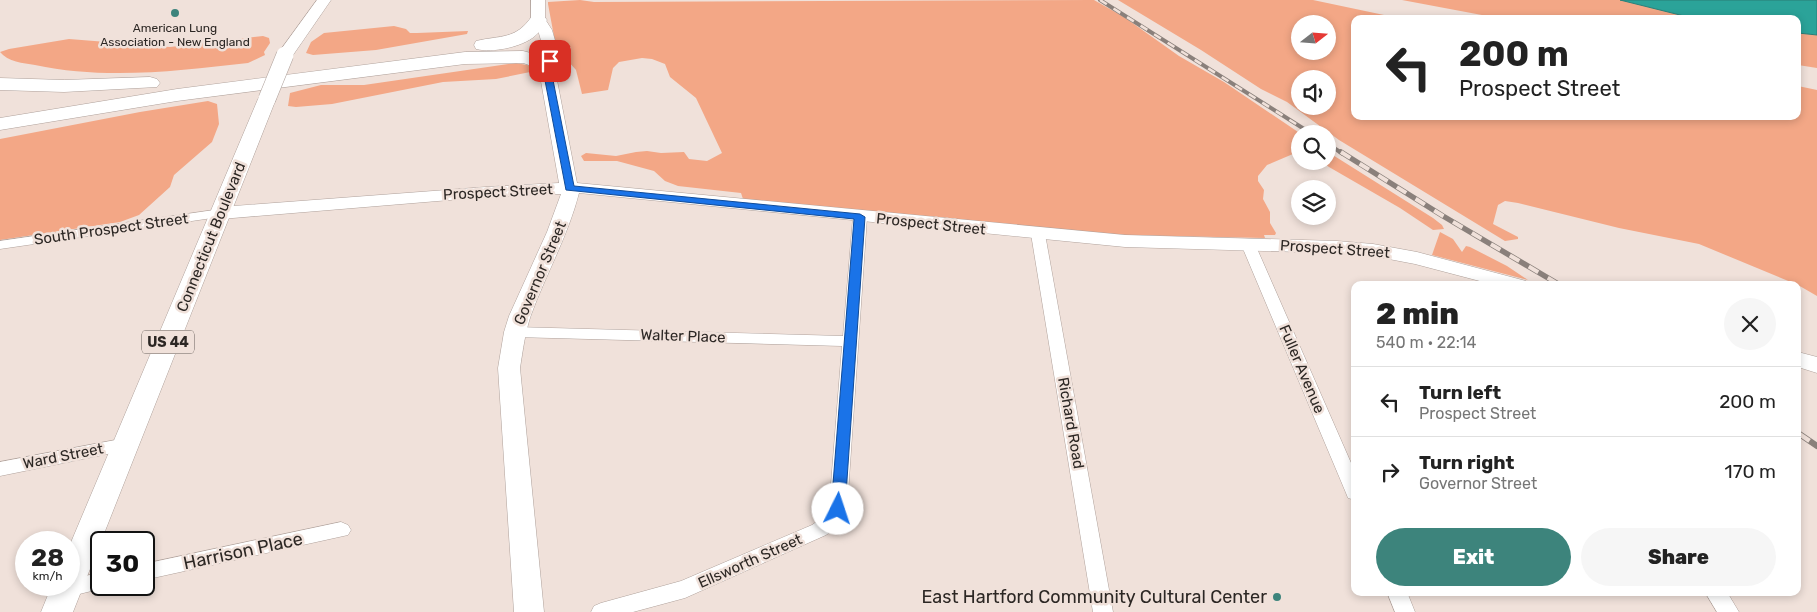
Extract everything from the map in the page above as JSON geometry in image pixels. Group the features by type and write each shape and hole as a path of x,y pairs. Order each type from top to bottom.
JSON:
{"highway":[{"path":"497,43 526,34 542,24"},
{"path":"0,124 190,93 465,58 524,44 542,24"},
{"path":"0,84 82,86 172,81 497,43 535,46 548,62"},
{"path":"465,58 526,57 548,62"},
{"path":"0,72 57,80 172,81"},
{"path":"0,106 180,85 216,77"},
{"path":"0,130 64,117 103,106"}],"main road":[{"name":"Connecticut Boulevard","path":"80,557 285,55 293,27 308,0"},
{"name":"Connecticut Boulevard","path":"285,55 324,0"},
{"name":"Governor Street","path":"529,612 509,387 509,368 515,332 526,301 568,202 569,188 538,0"},
{"name":"Prospect Street","path":"221,213 494,191 569,188 1124,242 1248,244 1373,250 1416,258 1492,281"},
{"path":"1801,361 1817,365"}],"street":[{"name":"South Prospect Street","path":"0,244 221,213"},
{"name":"Ellsworth Street","path":"601,612 685,589 819,530 831,522 838,509 860,217"},
{"name":"Richard Road","path":"1038,234 1103,612"},
{"name":"Fuller Avenue","path":"1248,244 1348,459 1351,474"},
{"name":"Walter Place","path":"515,332 850,341"},
{"name":"Ward Street","path":"0,469 126,444"},
{"name":"Harrison Place","path":"155,570 341,530"},
{"path":"1399,596 1405,612"},
{"path":"1718,596 1729,612"}],"shaded area":[{"path":"580,0 594,2 1094,0 1124,17 1179,56 1224,82 1291,127 1291,155 1267,165 1258,176 1258,181 1264,190 1263,199 1270,212 1270,223 1276,233 1275,235 1264,235 1265,238 1122,235 743,199 741,193 678,186 665,181 654,171 617,161 584,161 581,156 586,153 616,156 647,151 661,153 684,152 689,159 707,161 722,153 696,98 670,77 665,64 652,59 642,58 619,62 613,68 608,90 582,94 576,70 568,61 571,47 556,47 548,2"},
{"path":"1118,0 1313,0 1384,15 1351,15 1351,120 1801,120 1801,87 1817,90 1817,296 1801,287 1801,281 1788,281 1699,244 1619,228 1505,201 1498,205 1493,224 1518,237 1518,239 1505,241 1339,140 1336,138 1336,125 1318,125 1305,115 1336,115 1336,70 1291,70 1291,105 1261,89"},
{"path":"1402,0 1620,0 1680,15 1482,15"},
{"path":"394,26 406,29 410,33 468,31 467,34 376,50 313,55 306,53 311,42 324,33"},
{"path":"1801,33 1817,35 1817,68 1801,65"},
{"path":"263,36 269,38 270,43 264,52 265,55 248,63 142,73 61,70 16,62 0,52 69,39 170,47"},
{"path":"516,63 532,66 535,71 496,79 443,82 332,104 288,106 290,93 321,85 364,85"},
{"path":"208,101 217,104 219,124 212,142 174,175 170,187 139,215 120,222 0,240 0,139"},
{"path":"1336,157 1433,218 1444,229 1433,230 1400,208 1334,170 1336,170"},
{"path":"1440,232 1453,239 1462,252 1466,246 1470,247 1507,266 1528,280 1432,255"}],"water":[{"path":"1620,0 1817,0 1817,35 1801,33 1801,15 1680,15"}],"railway":[{"path":"1100,0 1298,125"},
{"path":"1336,149 1343,154"},
{"path":"1341,152 1443,216 1553,281"},
{"path":"1801,435 1817,446"}],"place":[{"name":"American Lung Association - New England","path":"175,13"},
{"name":"East Hartford Community Cultural Center","path":"1277,597"}],"route":[{"path":"550,61 547,70 569,188 860,217 838,509"}]}
